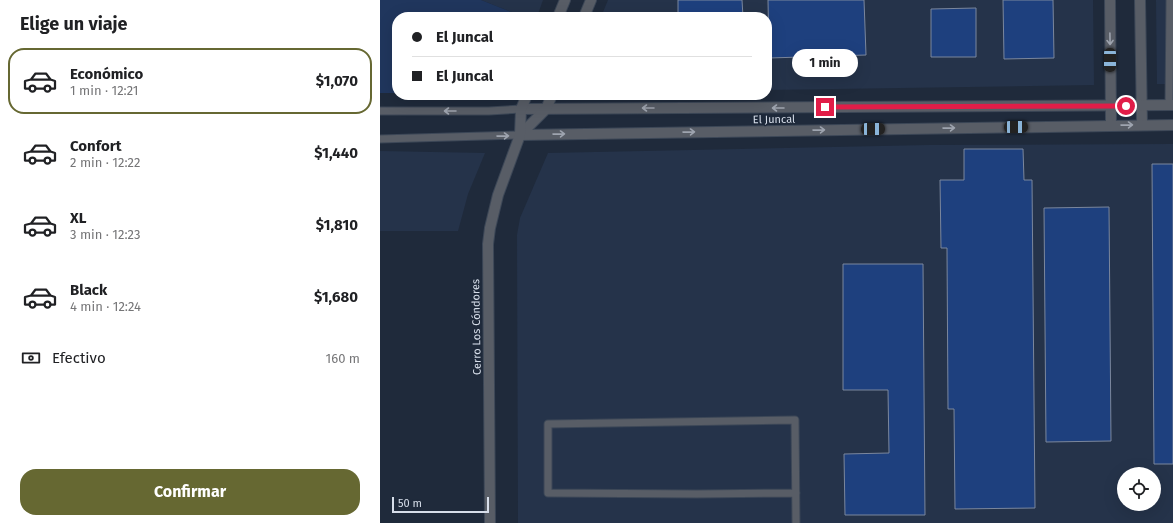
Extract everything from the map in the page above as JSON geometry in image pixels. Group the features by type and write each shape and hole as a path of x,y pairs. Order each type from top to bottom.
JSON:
{"street":[{"path":"560,12 565,0"},
{"path":"586,12 591,0"},
{"path":"1110,0 1111,125"},
{"path":"1140,0 1142,125"},
{"name":"Cerro Los Cóndores","path":"490,523 488,244 490,228 498,195 520,135 521,109 525,100"},
{"name":"Cerro Los Cóndores","path":"520,135 546,109 550,100"},
{"name":"El Juncal","path":"521,109 1171,105"},
{"name":"El Juncal","path":"520,135 1173,125"}],"lane":[{"path":"1170,0 1171,105"},
{"path":"380,111 489,111 521,109"},
{"path":"380,139 520,135"},
{"path":"796,493 548,493 548,424 795,420 796,493 796,523"}],"shaded area":[{"path":"380,0 481,0 511,12 392,12 392,93 380,93"},
{"path":"481,0 543,0 539,12 511,12"},
{"path":"608,0 1093,0 1094,85 772,90 772,12 603,12"},
{"path":"1156,0 1173,0 1173,84 1157,84"},
{"path":"1173,144 1173,523 518,523 517,235 520,218 548,153 929,145"},
{"path":"380,151 485,153 468,194 458,231 380,231"}],"building":[{"path":"678,0 742,0 743,12 678,12"},
{"path":"768,0 864,0 866,55 772,58 772,12 768,12"},
{"path":"1003,0 1053,0 1054,58 1004,59"},
{"path":"976,8 976,57 931,57 931,9"},
{"path":"964,149 1023,149 1024,180 1032,180 1035,508 955,509 954,409 948,409 947,248 941,248 940,180 964,180"},
{"path":"1152,164 1173,164 1173,464 1154,464"},
{"path":"1109,207 1111,441 1046,442 1044,208"},
{"path":"843,264 923,264 925,515 845,515 844,454 889,453 888,390 843,390"}],"route":[{"path":"825,107 1126,106"}]}
